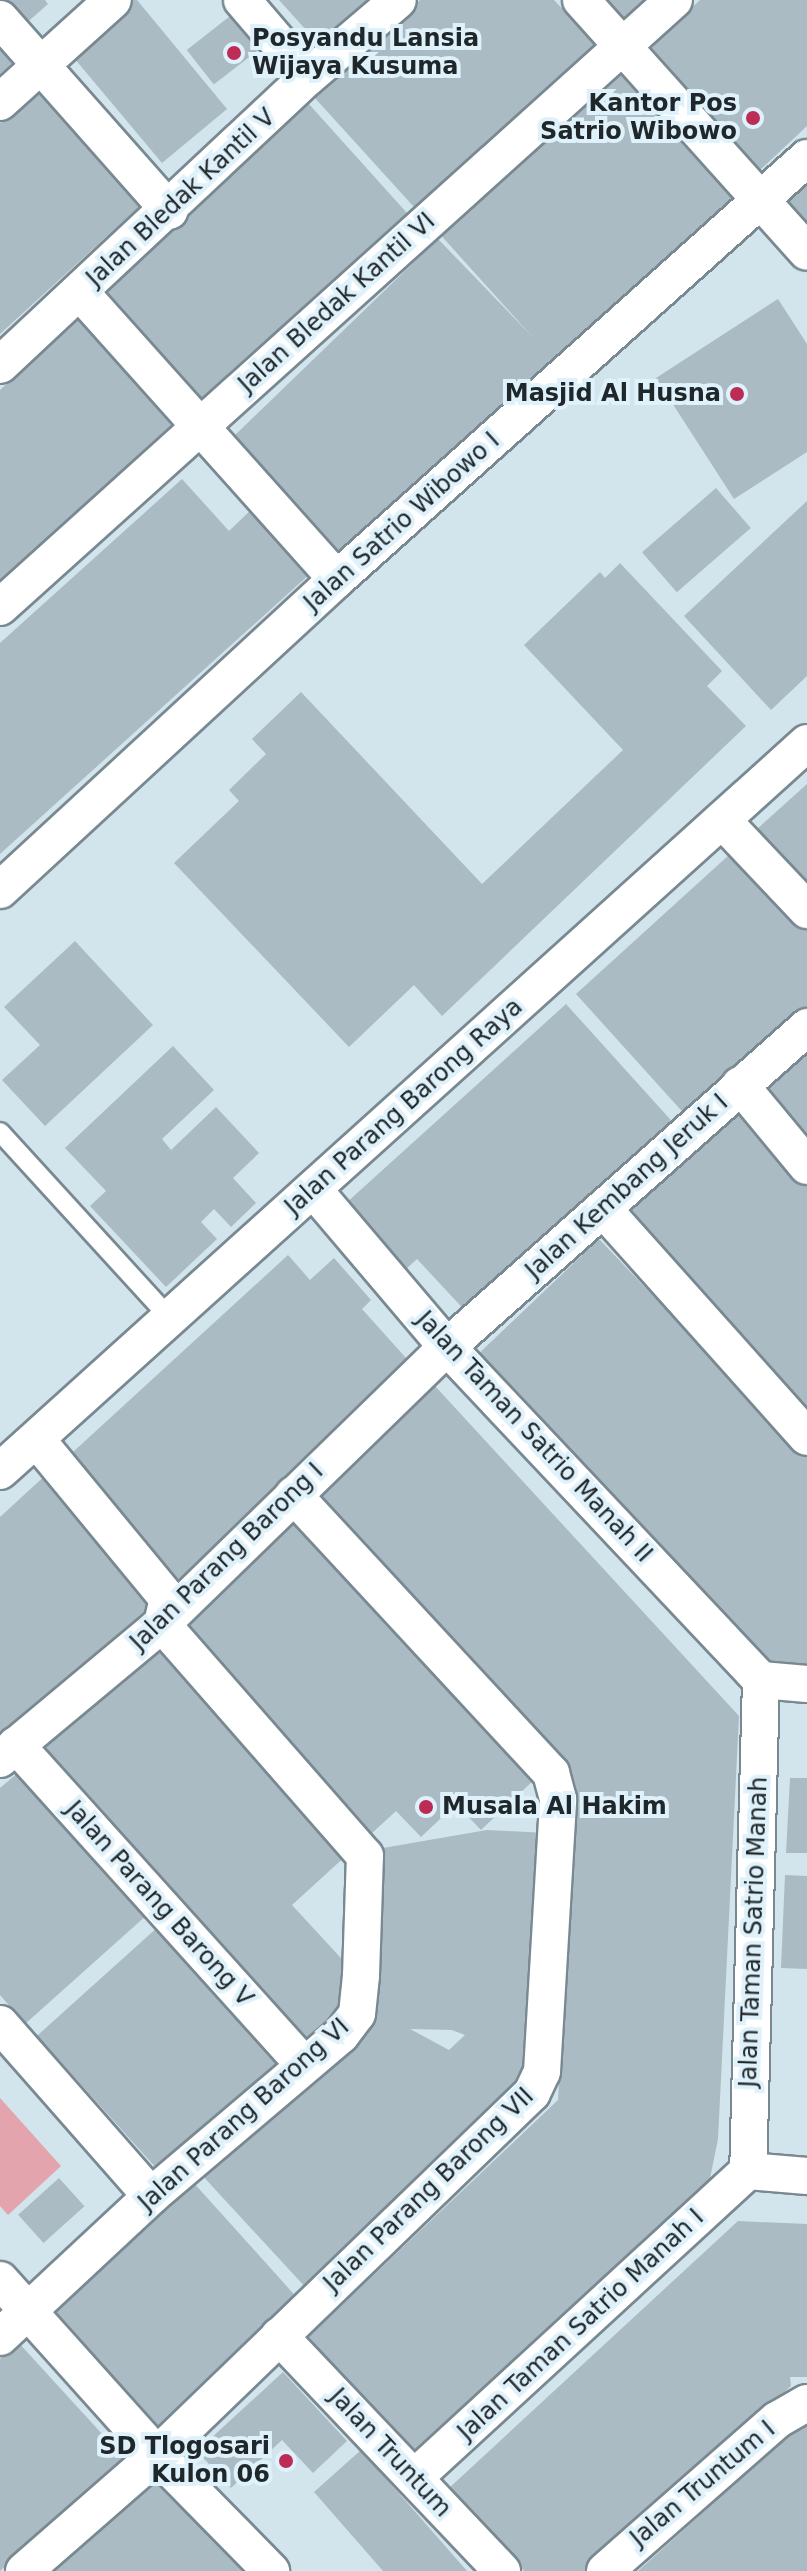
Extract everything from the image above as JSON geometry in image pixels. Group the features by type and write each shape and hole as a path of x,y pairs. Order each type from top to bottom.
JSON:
{"street":[{"path":"0,102 113,0"},
{"path":"242,0 308,77"},
{"name":"Jalan Bledak Kantil V","path":"0,365 170,211 308,77 398,0"},
{"path":"581,0 625,44 807,252"},
{"name":"Jalan Bledak Kantil VI","path":"0,607 674,0"},
{"path":"0,19 170,211"},
{"name":"Jalan Satrio Wibowo I","path":"0,890 337,579 807,158"},
{"path":"80,292 337,579"},
{"name":"Jalan Parang Barong Raya","path":"0,1471 807,743"},
{"path":"722,820 807,910"},
{"name":"Jalan Kembang Jeruk I","path":"447,1347 605,1211 807,1027"},
{"path":"740,1085 807,1166"},
{"name":"Jalan Taman Satrio Manah II","path":"313,1189 447,1347 761,1680"},
{"path":"605,1211 807,1437"},
{"name":"Jalan Parang Barong I","path":"8,1752 162,1624 447,1347"},
{"path":"36,1439 168,1599 162,1624"},
{"name":"Jalan Parang Barong VII","path":"24,2571 157,2455 538,2084 547,2036 558,1799 551,1773 294,1495"},
{"name":"Jalan Parang Barong VI","path":"0,2337 151,2196 302,2063 341,2035 357,2014 365,1856 162,1624"},
{"path":"761,1680 807,1684"},
{"name":"Jalan Taman Satrio Manah","path":"748,2171 761,1680"},
{"name":"Jalan Parang Barong V","path":"8,1752 302,2063"},
{"path":"0,2024 151,2196"},
{"path":"748,2171 807,2176"},
{"name":"Jalan Taman Satrio Manah I","path":"414,2478 748,2171"},
{"path":"0,2280 157,2455 271,2571"},
{"name":"Jalan Truntum","path":"279,2336 502,2571"},
{"name":"Jalan Truntum I","path":"605,2571 766,2430 807,2403"}],"lane":[{"path":"0,1132 170,1318"}],"shaded area":[{"path":"0,2098 61,2166 8,2215 0,2206"}],"building":[{"path":"0,0 45,0 48,4 23,26"},
{"path":"131,0 137,0 227,109 162,163 69,52"},
{"path":"279,0 380,0 325,51"},
{"path":"420,0 554,0 604,54 424,218 314,97"},
{"path":"606,0 663,0 631,29"},
{"path":"700,0 807,0 807,126 760,170 648,49"},
{"path":"234,13 261,48 214,85 187,50"},
{"path":"0,43 15,60 0,74"},
{"path":"628,65 741,191 553,360 440,234"},
{"path":"46,81 151,196 0,334 0,123"},
{"path":"308,103 417,224 207,413 98,292"},
{"path":"807,182 807,222 787,200"},
{"path":"438,239 555,361 348,561 230,440"},
{"name":"Masjid Al Husna","path":"778,299 807,344 807,452 734,499 656,378"},
{"path":"84,312 183,420 0,589 0,390"},
{"path":"182,479 229,531 254,507 312,572 0,854 0,643"},
{"path":"716,488 751,528 677,592 642,552"},
{"path":"807,501 807,676 771,710 684,616"},
{"path":"620,563 722,671 707,686 746,726 442,1016 414,985 349,1047 174,863 239,801 229,790 266,754 252,739 301,692 482,884 623,750 524,645 600,572 605,578"},
{"path":"807,784 807,902 748,837"},
{"path":"740,845 807,919 807,1012 689,1119 576,994"},
{"path":"75,941 153,1025 45,1126 2,1080 40,1045 4,1007"},
{"path":"566,1004 678,1128 471,1317 417,1259 405,1270 345,1204"},
{"path":"173,1046 214,1090 162,1139 171,1150 216,1107 259,1153 233,1178 256,1203 231,1227 214,1209 201,1222 217,1239 166,1287 90,1206 106,1191 65,1148"},
{"path":"807,1052 807,1150 759,1098"},
{"path":"738,1110 807,1185 807,1423 620,1220"},
{"path":"599,1239 807,1457 807,1674 756,1660 471,1361"},
{"path":"288,1255 310,1280 334,1258 371,1300 362,1309 415,1368 173,1588 61,1463"},
{"path":"435,1386 739,1716 718,2139 709,2183 417,2462 304,2341 558,2100 576,1787 311,1501"},
{"path":"49,1472 158,1601 0,1745 0,1517"},
{"path":"293,1518 536,1778 481,1830 456,1804 421,1837 396,1811 371,1834 177,1626"},
{"path":"157,1643 349,1853 292,1905 351,1969 349,2001 301,2045 37,1756"},
{"path":"20,1771 148,1914 25,2024 0,1995 0,1788"},
{"path":"790,1778 807,1778 807,1853 786,1853"},
{"path":"487,1830 547,1833 527,2088 308,2290 200,2173 375,2010 383,1848","holes":["410,2029 452,2030 465,2035 449,2050"]},
{"path":"785,1875 807,1876 807,1969 781,1968"},
{"path":"159,1926 286,2067 164,2177 37,2036"},
{"path":"59,2178 84,2206 44,2243 18,2215"},
{"path":"192,2181 299,2300 153,2432 46,2313"},
{"path":"738,2221 807,2224 807,2377 790,2377 791,2386 591,2571 524,2571 448,2489"},
{"path":"18,2342 124,2458 0,2571 0,2359"},
{"path":"283,2372 347,2441 313,2473 282,2440 231,2488 197,2451"},
{"path":"807,2422 807,2571 638,2571 795,2430"},
{"path":"361,2450 467,2571 383,2571 314,2492"},
{"path":"154,2469 246,2571 42,2571"}],"place":[{"name":"Posyandu Lansia Wijaya Kusuma","path":"234,53"},
{"name":"Kantor Pos Satrio Wibowo","path":"753,118"},
{"name":"Masjid Al Husna","path":"737,394"},
{"name":"Musala Al Hakim","path":"426,1807"},
{"name":"SD Tlogosari Kulon 06","path":"286,2461"}]}
